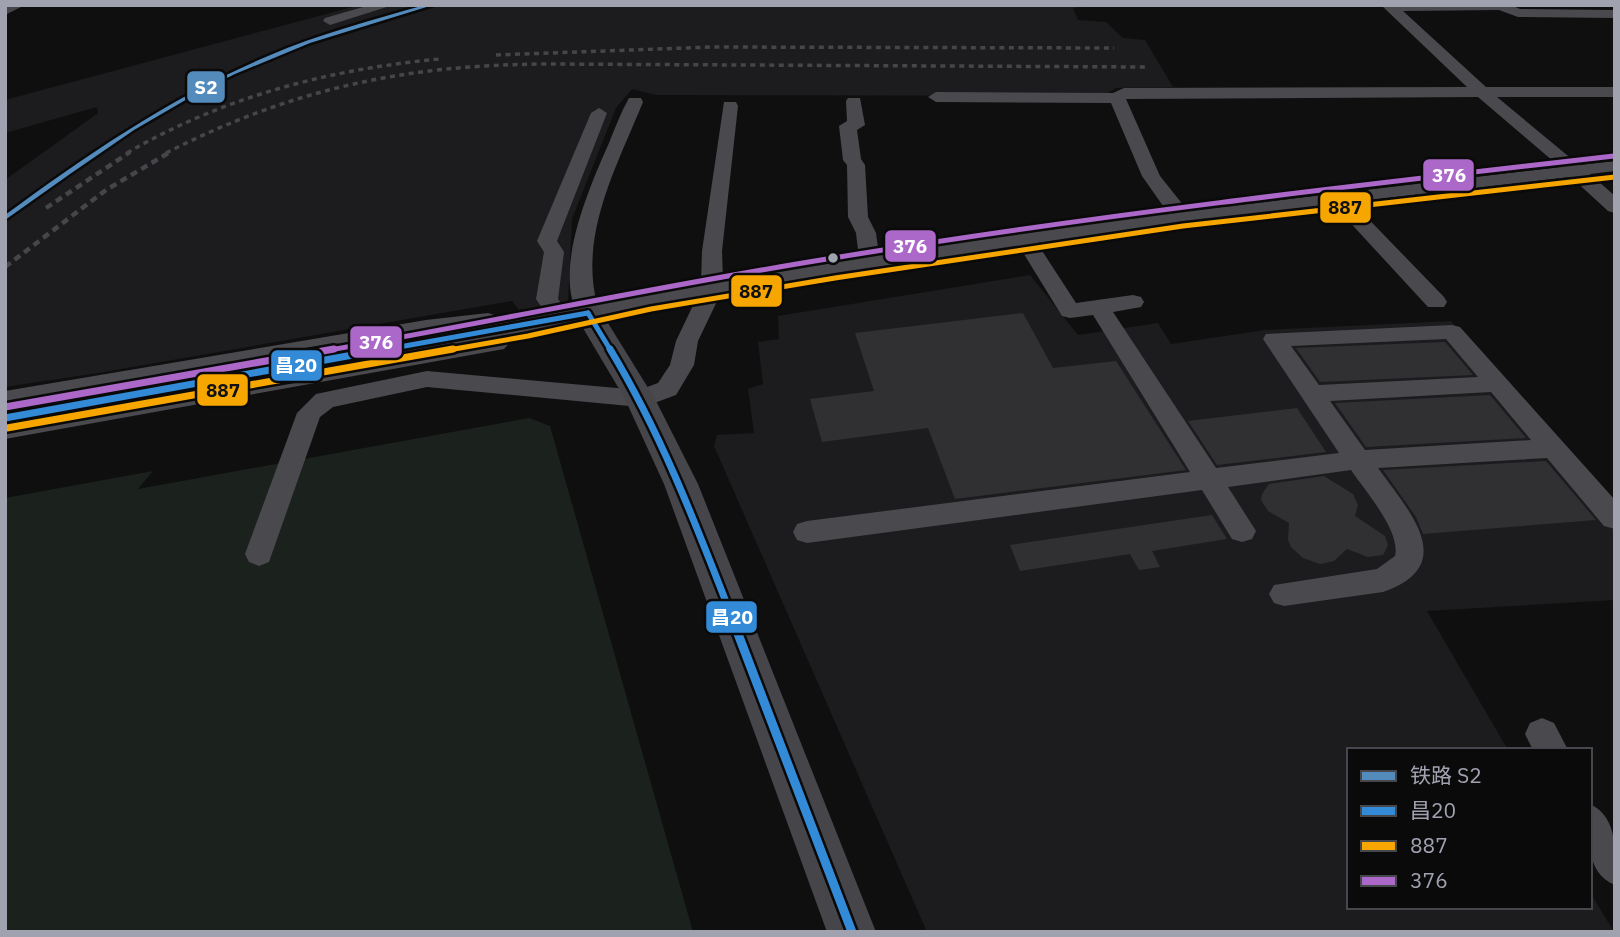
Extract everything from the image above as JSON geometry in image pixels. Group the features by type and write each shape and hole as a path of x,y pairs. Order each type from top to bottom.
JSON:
{"main road":[{"path":"5,10 16,5"},
{"path":"5,418 575,316 640,399 681,484 852,932"}],"street":[{"path":"330,21 386,5"},
{"path":"1389,6 1501,6 1518,13 1615,14"},
{"path":"1389,6 1481,92 1615,207"},
{"path":"936,97 1117,98 1124,93 1615,92"},
{"path":"1117,98 1154,181 1166,202 1182,216"},
{"path":"854,101 856,125 848,126 852,160 856,165 858,217 866,233 870,262"},
{"path":"575,316 592,203 635,102"},
{"path":"259,554 309,412 325,400 427,379 640,399 667,389 682,365 687,341 712,288 712,251 730,106"},
{"path":"599,113 547,241 554,252 547,299 575,316 712,288 1024,238 1182,216 1615,166"},
{"path":"1337,197 1436,302"},
{"path":"1024,238 1070,311 1133,302"},
{"path":"1099,307 1242,531"},
{"path":"5,399 426,327 488,320 512,328 496,344 5,430"},
{"path":"1284,594 1383,580 1408,563 1411,550 1405,527 1356,460 1274,338 1452,332 1614,518"},
{"path":"427,379 433,365 448,351"},
{"path":"1311,394 1497,384"},
{"path":"807,532 1356,460 1553,448"},
{"path":"1592,826 1615,867"}],"shaded area":[{"path":"360,5 1101,5 1073,8 1078,20 1106,22 1123,38 1145,40 1173,87 1116,88 1103,96 656,95 632,89 616,108 572,219 568,302 519,310 512,301 5,387 5,180 98,113 97,107 5,133 5,100"},
{"path":"1030,275 1078,335 1158,323 1171,344 1265,330 1451,321 1615,509 1615,600 1427,611 1507,748 1347,748 1347,909 1592,909 1592,895 1614,932 927,932 714,446 717,435 754,433 748,389 763,384 758,342 779,339 778,316"},
{"path":"529,418 550,426 693,932 5,932 5,498 153,471 138,489"}],"building":[{"path":"1023,313 1053,368 1116,361 1186,470 955,499 928,428 822,442 810,399 874,391 855,333"},
{"path":"1445,342 1473,375 1320,382 1296,348"},
{"path":"1490,395 1526,438 1366,447 1335,403"},
{"path":"1297,408 1326,452 1217,465 1188,421"},
{"path":"1546,461 1596,520 1423,534 1416,517 1383,470"},
{"path":"1324,476 1353,494 1358,505 1355,516 1385,536 1388,545 1383,555 1368,557 1347,549 1334,561 1320,564 1303,558 1291,547 1288,540 1289,523 1268,511 1261,500 1262,494 1269,484"},
{"path":"1212,515 1227,539 1152,551 1160,567 1139,570 1130,554 1020,571 1010,545"}],"railway":[{"path":"496,55 712,47 1114,48"},
{"path":"127,153 201,116 278,89 358,70 440,59"},
{"path":"166,153 259,112 304,97 350,85 444,69 545,64 1145,67"},
{"path":"46,208 130,152"},
{"path":"5,267 106,190 170,152"}],"rail line":[{"name":"S2","path":"5,218 132,129 199,90 269,57 309,42 431,5"}],"transit line":[{"name":"376","path":"5,407 524,316 647,289 831,258 1181,206 1614,156"},
{"name":"887","path":"7,428 528,336 651,309 835,278 1183,226 1615,177"},
{"name":"昌20","path":"588,313 640,399 681,484 852,932"},
{"name":"昌20","path":"5,418 588,313"}]}
